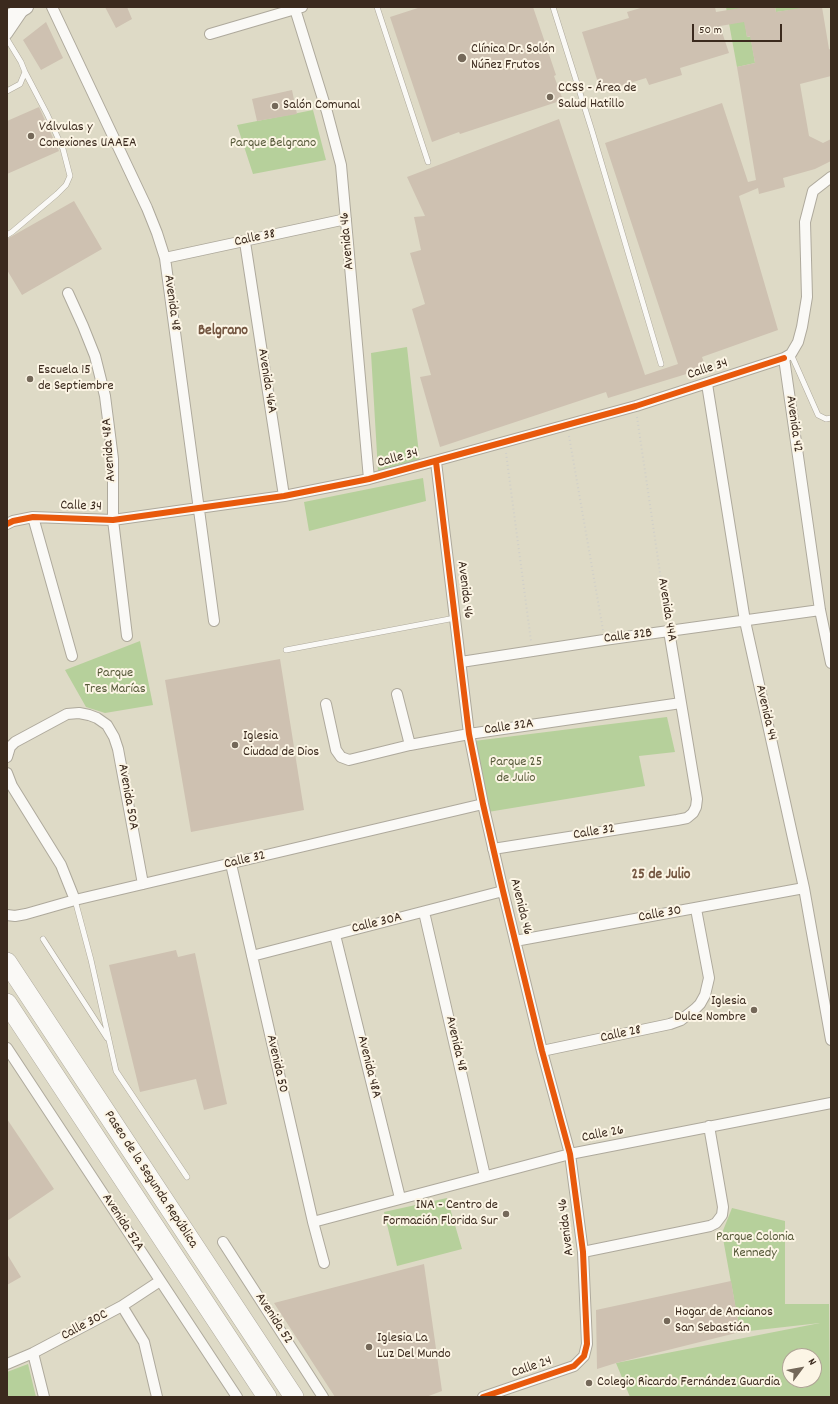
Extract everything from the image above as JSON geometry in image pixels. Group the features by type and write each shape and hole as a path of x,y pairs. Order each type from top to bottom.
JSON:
{"highway":[{"name":"Paseo de la Segunda República","path":"7,962 294,1397"},
{"name":"Paseo de la Segunda República","path":"7,1003 267,1397"}],"main road":[{"path":"7,18 26,7"}],"street":[{"path":"7,34 26,7"},
{"name":"Avenida 48","path":"52,7 147,208 165,258 214,621"},
{"path":"210,34 299,8"},
{"name":"Avenida 46","path":"299,8 328,112 339,158 346,219 369,479"},
{"path":"787,356 798,342 807,297 805,222 814,191 831,177"},
{"name":"Calle 38","path":"165,258 245,242 346,219"},
{"name":"Avenida 46A","path":"245,242 284,496"},
{"name":"Avenida 48A","path":"68,294 95,356 105,396 113,459 113,520 127,636"},
{"name":"Calle 34","path":"7,524 13,521 33,518 113,520 284,496 369,479 436,462 567,424 636,406 707,384 787,356"},
{"name":"Avenida 42","path":"787,356 820,610 831,663"},
{"name":"Avenida 44","path":"707,384 745,621 804,888 829,1021 831,1040"},
{"name":"Avenida 46","path":"436,462 469,734 503,892 542,1051 570,1154 583,1252 587,1344 584,1356"},
{"path":"33,518 72,656"},
{"name":"Calle 32B","path":"461,662 532,650 820,610"},
{"name":"Avenida 44A","path":"669,631 697,799 696,807 693,813"},
{"path":"397,694 410,745"},
{"name":"Calle 32A","path":"326,704 334,744 339,755 343,759 349,760 410,745 469,734 681,704"},
{"name":"Avenida 50A","path":"8,754 10,747 15,742 68,714 79,713 102,721 111,730 118,749 143,884"},
{"path":"7,758 8,754"},
{"path":"7,773 12,786 61,865 75,900"},
{"name":"Calle 32","path":"7,915 20,915 75,900 483,804"},
{"name":"Calle 32","path":"493,849 677,820 687,818 693,813"},
{"name":"Avenida 50","path":"231,864 313,1222 324,1263"},
{"name":"Calle 30","path":"515,940 696,909 804,888"},
{"name":"Calle 30A","path":"252,956 503,892"},
{"name":"Calle 28","path":"542,1051 670,1024 681,1020 696,1009 705,995 709,978 696,909"},
{"name":"Avenida 48","path":"424,912 485,1176"},
{"name":"Avenida 48A","path":"335,935 400,1198"},
{"name":"Avenida 52A","path":"7,1048 237,1397"},
{"name":"Calle 26","path":"313,1222 570,1154 831,1103"},
{"path":"583,1252 710,1226 720,1218 723,1207 709,1126"},
{"name":"Avenida 52","path":"223,1242 322,1397"},
{"name":"Calle 30C","path":"7,1364 33,1353 122,1306 160,1281"},
{"path":"122,1306 144,1342 157,1397"},
{"path":"33,1353 44,1397"},
{"name":"Calle 24","path":"483,1397 574,1366 584,1356"}],"lane":[{"path":"377,7 428,162"},
{"path":"553,7 661,364"},
{"path":"7,39 21,62 47,114 63,149 70,176 66,185 57,194 7,235"},
{"path":"7,91 20,84 25,72"},
{"path":"787,356 818,415 826,419 831,418"},
{"path":"286,650 456,618"},
{"path":"75,900 91,960 116,1071 187,1177"},
{"path":"43,940 109,1041"}],"path":[{"path":"567,424 604,640"},
{"path":"505,443 532,650"}],"green space":[{"path":"726,7 743,7 747,37 794,29 791,10 776,12 775,7 803,7 807,31 751,39 755,63 737,67"},
{"name":"Parque Belgrano","path":"313,110 326,160 253,174 237,125"},
{"path":"407,347 420,463 378,471 371,353"},
{"path":"423,478 426,501 309,531 304,502"},
{"name":"Parque Tres Marías","path":"140,641 153,705 105,713 86,707 65,670"},
{"name":"Parque 25 de Julio","path":"667,717 675,752 639,756 645,786 488,812 474,741"},
{"path":"447,1198 462,1249 397,1266 384,1212"},
{"name":"Parque Colonia Kennedy","path":"732,1208 785,1221 785,1304 829,1304 830,1397 630,1397 616,1363 820,1323 740,1332 722,1233"},
{"path":"28,1364 36,1397 7,1397 7,1372"}],"building":[{"path":"105,7 127,7 132,19 116,28"},
{"name":"Clínica Dr. Solón Núñez Frutos","path":"421,7 533,7 563,100 460,134 459,132 432,142 390,17"},
{"path":"644,7 715,7 716,12 746,7 775,7 776,12 807,7 822,7 829,49 831,50 831,76 800,84 809,136 823,143 831,139 831,161 815,169 783,178 785,187 759,194 758,188 739,196 778,330 702,357 706,368 608,398 606,392 440,447 420,377 431,375 412,309 425,304 410,253 421,250 414,217 425,216 407,177 559,119 645,375 678,364 605,143 722,103 748,182 756,180 737,67 755,63 750,36 747,37 744,22 720,26 729,53 680,68 682,75 649,85 646,78 601,92 582,32 629,18 627,12"},
{"path":"46,22 63,58 41,70 23,40"},
{"name":"Salón Comunal","path":"292,90 297,114 257,121 252,99"},
{"name":"Válvulas y Conexiones UAAEA","path":"39,107 59,151 7,174 7,121"},
{"path":"74,201 102,249 22,295 7,270 7,239"},
{"name":"Iglesia Ciudad de Dios","path":"280,659 304,810 191,832 165,680"},
{"path":"176,950 178,957 195,953 227,1104 204,1110 196,1079 140,1092 109,965"},
{"path":"7,1119 54,1189 7,1221"},
{"path":"7,1254 21,1277 7,1285"},
{"name":"Iglesia La Luz Del Mundo","path":"424,1264 442,1391 426,1397 335,1397 274,1303"},
{"name":"Hogar de Ancianos San Sebastián","path":"731,1281 740,1332 597,1369 596,1310"}],"cycle path":[{"path":"7,524 13,521 33,517 113,520 284,496 369,479 636,406 784,358"},
{"path":"436,462 469,734 503,891 542,1051 570,1154 583,1252 587,1344 584,1356 574,1366 483,1397"}],"place":[{"name":"Clínica Dr. Solón Núñez Frutos","path":"462,58"},
{"name":"CCSS - Área de Salud Hatillo","path":"550,97"},
{"name":"Salón Comunal","path":"275,106"},
{"name":"Válvulas y Conexiones UAAEA","path":"31,136"},
{"name":"Escuela 15 de Septiembre","path":"30,379"},
{"name":"Iglesia Ciudad de Dios","path":"235,745"},
{"name":"Iglesia Dulce Nombre","path":"754,1010"},
{"name":"INA - Centro de Formación Florida Sur","path":"506,1214"},
{"name":"Hogar de Ancianos San Sebastián","path":"667,1321"},
{"name":"Iglesia La Luz Del Mundo","path":"369,1347"},
{"name":"Colegio Ricardo Fernández Guardia","path":"589,1383"}],"district":[{"name":"Belgrano","path":"223,332"},
{"name":"25 de Julio","path":"661,876"}]}
